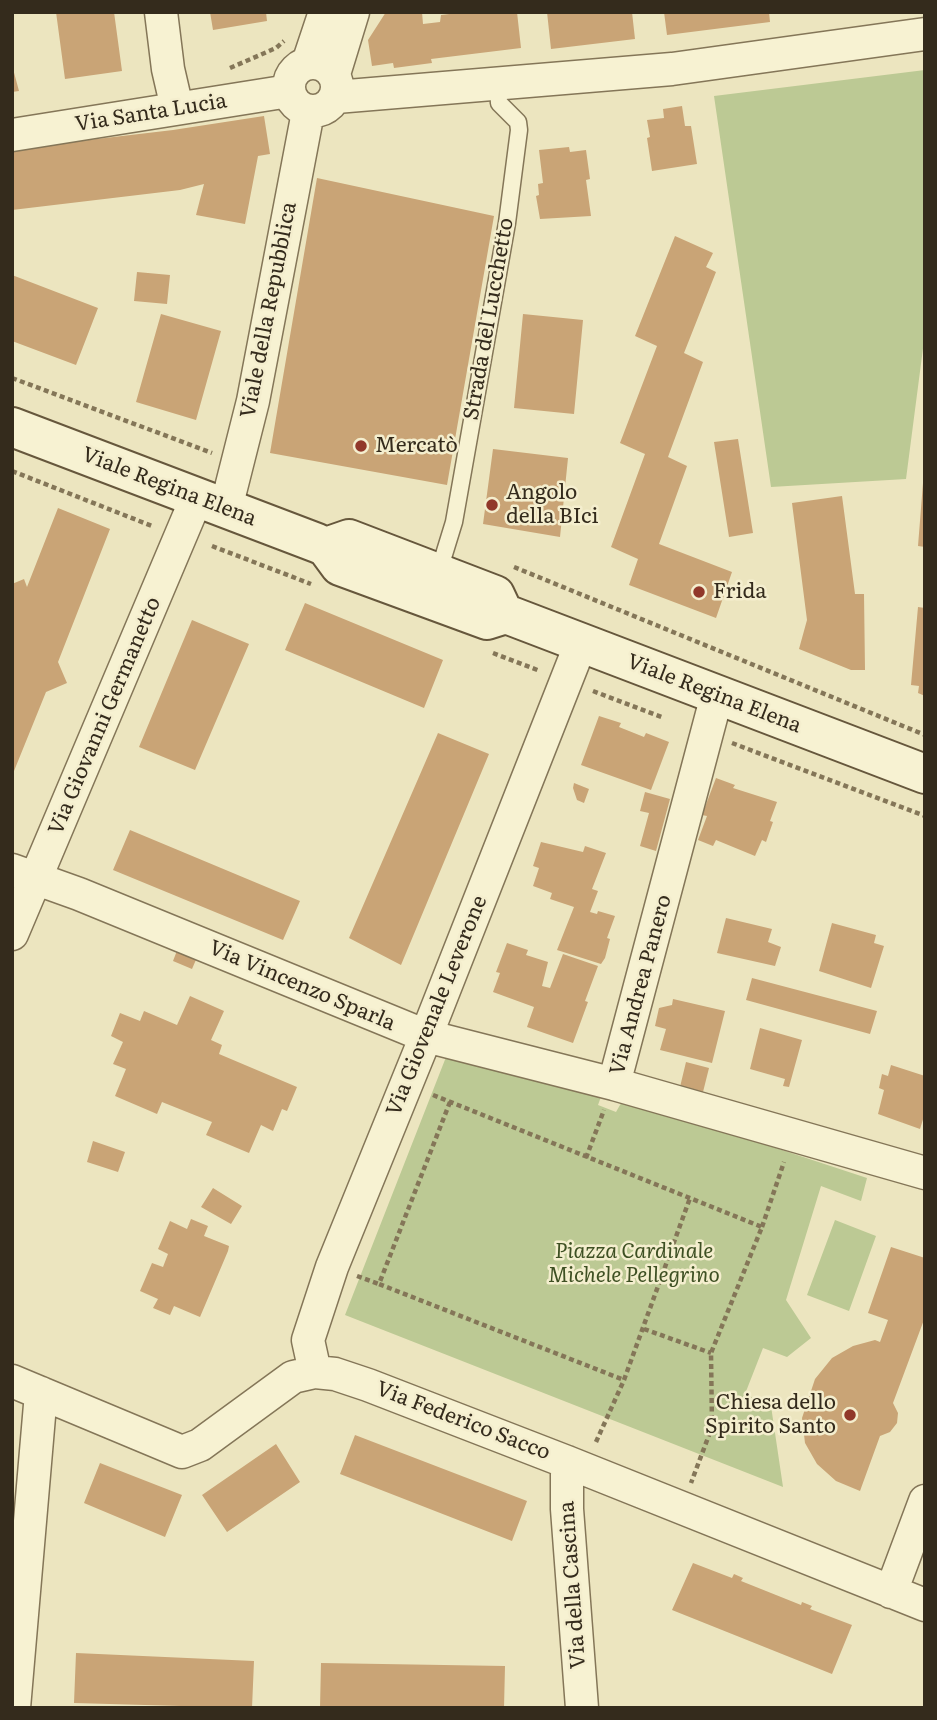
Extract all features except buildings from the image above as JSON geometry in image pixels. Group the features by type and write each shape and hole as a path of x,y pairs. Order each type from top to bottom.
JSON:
{"main road":[{"name":"Viale Regina Elena","path":"12,427 326,547 349,539 434,586 495,595 504,614 925,774"}],"street":[{"path":"161,12 168,69 177,108"},
{"path":"325,12 326,78"},
{"path":"326,78 353,12"},
{"path":"298,101 291,76 301,66 326,78 498,85 672,69 925,34"},
{"name":"Via Santa Lucia","path":"12,135 177,108 298,101 325,109 326,78"},
{"name":"Viale della Repubblica","path":"212,503 253,401 298,101"},
{"name":"Via Giovanni Germanetto","path":"12,934 24,874 212,503"},
{"name":"Via Giovenale Leverone","path":"315,1372 308,1340 332,1266 581,643"},
{"name":"Via Andrea Panero","path":"717,695 614,1084 925,1173"},
{"name":"Via Vincenzo Sparla","path":"24,874 426,1036 614,1084"},
{"path":"12,1381 182,1452 200,1445 293,1377 315,1372"},
{"name":"Via Federico Sacco","path":"315,1372 335,1374 368,1385 925,1605"},
{"path":"14,1708 41,1394"},
{"name":"Via della Cascina","path":"575,1465 567,1509 582,1708"},
{"path":"891,1592 925,1501"}],"lane":[{"name":"Strada del Lucchetto","path":"434,586 454,522 507,223 519,130 517,122 499,103 498,85"}],"path":[{"path":"225,70 276,48 286,40"},
{"path":"12,378 213,453"},
{"path":"12,471 153,526"},
{"path":"507,564 925,735"},
{"path":"588,689 664,718"},
{"path":"719,738 925,816"},
{"path":"586,1158 614,1084"},
{"path":"406,1086 762,1227"},
{"path":"450,1102 379,1283 624,1380"},
{"path":"681,1507 712,1427 710,1353 762,1227 793,1134"},
{"path":"575,1465 624,1380 690,1198"},
{"path":"644,1329 710,1353"}],"green space":[{"path":"925,70 925,333 906,479 771,487 714,96"},
{"name":"Piazza Cardinale Michele Pellegrino","path":"448,1052 603,1091 598,1105 616,1112 624,1098 867,1178 861,1201 821,1186 786,1300 811,1338 787,1357 763,1348 745,1394 771,1406 783,1487 345,1315"},
{"path":"835,1220 876,1236 849,1311 807,1295"}],"place":[{"name":"Mercatò","path":"361,446"},
{"name":"Angolo della BIci","path":"492,505"},
{"name":"Frida","path":"699,592"},
{"name":"Chiesa dello Spirito Santo","path":"850,1415"}]}
